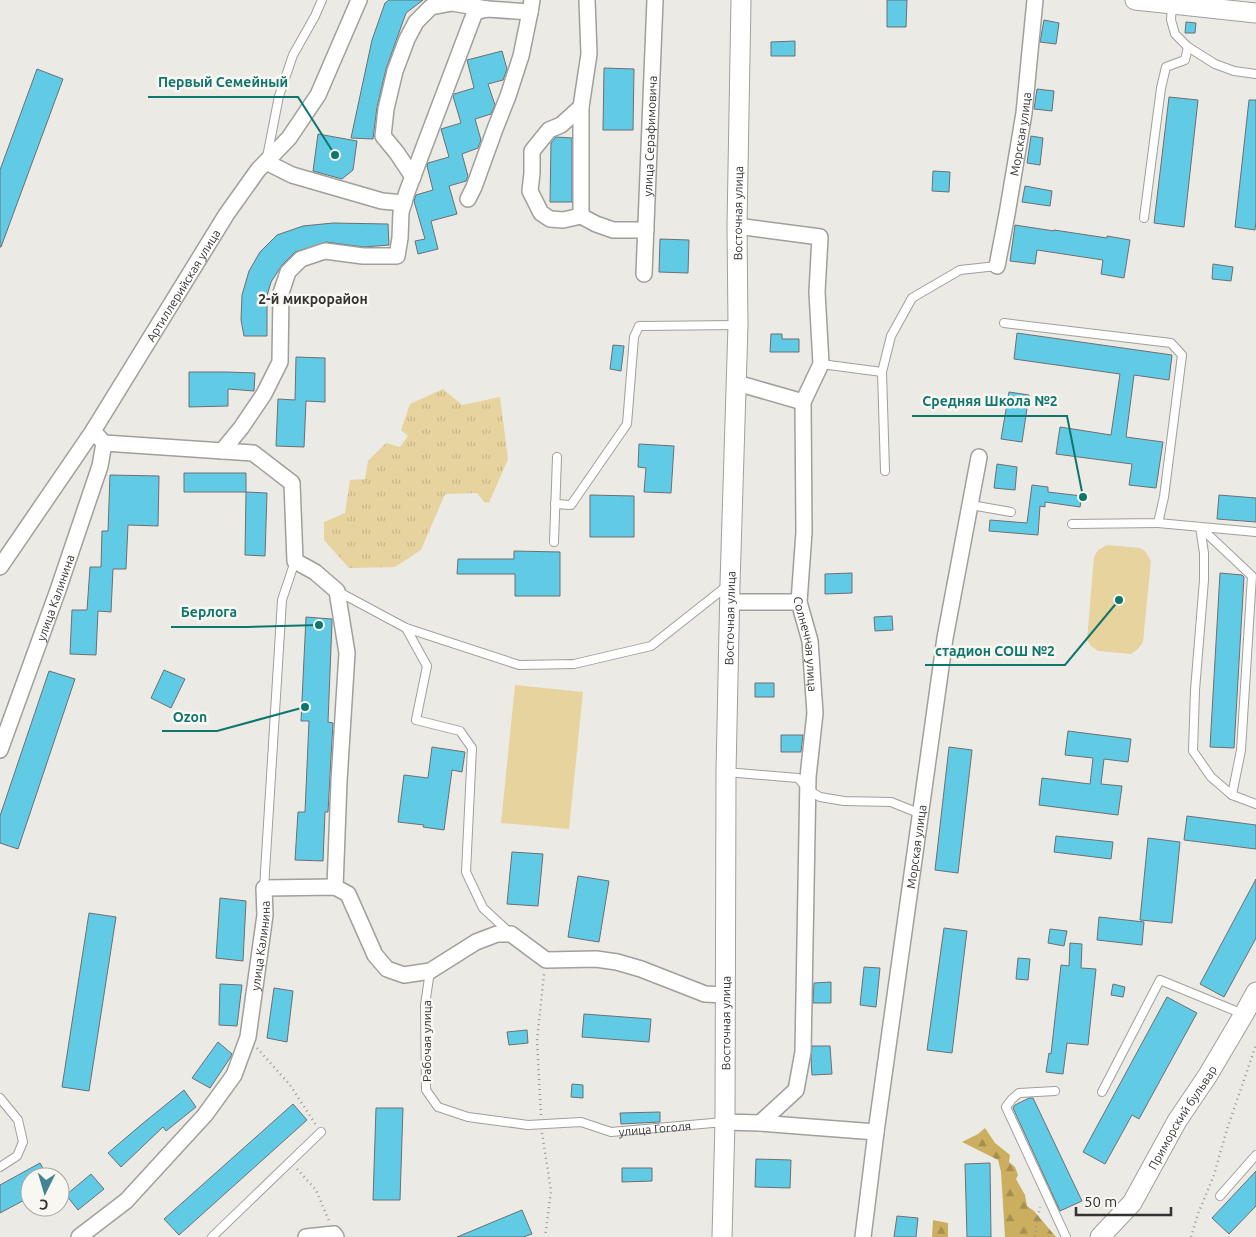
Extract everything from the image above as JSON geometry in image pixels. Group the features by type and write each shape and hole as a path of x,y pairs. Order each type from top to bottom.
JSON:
{"street":[{"name":"Артиллерийская улица","path":"0,567 93,431 226,215 258,170 289,138 318,95 359,0"},
{"path":"581,216 581,107 589,54 587,0"},
{"name":"улица Серафимовича","path":"644,274 655,0"},
{"name":"Восточная улица","path":"722,1237 725,1122 726,772 737,382 737,226 741,0"},
{"name":"Морская улица","path":"997,266 1024,114 1035,0"},
{"path":"1139,0 1256,13"},
{"path":"413,177 383,136 386,109 395,70 416,22 431,7 452,3 487,8 531,6 521,56 508,96 468,199"},
{"path":"222,451 241,428 264,394 280,362 281,292 288,272 301,259 325,251 363,256 397,256 401,212 413,177 475,12 487,8"},
{"path":"581,107 561,125 549,130 532,151 530,191 541,213 550,219 563,220 581,216 613,230 646,230"},
{"path":"266,162 292,175 382,201 404,203"},
{"name":"Солнечная улица","path":"737,226 820,237 817,292 821,364 803,402 804,532 799,602 810,642 815,713 808,790 803,1052 796,1090 760,1123"},
{"path":"737,382 803,402"},
{"path":"93,431 104,442 253,453 292,483 295,561 315,572 337,592 348,653 335,887"},
{"name":"улица Калинина","path":"0,750 58,590 100,466 104,442"},
{"name":"Морская улица","path":"863,1237 945,638 979,457"},
{"path":"730,593 799,602"},
{"path":"264,888 335,887 348,894 374,955 388,969 404,975 430,971 476,942 497,934 511,934 546,960 596,959 617,962 641,969 705,994 725,995"},
{"name":"улица Калинина","path":"79,1237 126,1202 205,1115 234,1074 248,1037 265,915 264,888"},
{"name":"Приморский бульвар","path":"1100,1237 1132,1203 1177,1121 1208,1075 1256,992"},
{"name":"улица Гоголя","path":"725,1122 876,1132"},
{"path":"306,1237 335,1235"}],"lane":[{"path":"266,162 280,96 290,63 322,0"},
{"path":"1172,4 1171,20 1175,34 1188,47 1215,64 1234,71 1256,74"},
{"path":"1144,218 1161,88 1166,67 1185,60 1188,47"},
{"path":"886,471 882,372 891,336 912,298 960,270 997,266"},
{"path":"1004,323 1172,343 1182,355 1164,497 1158,523"},
{"path":"555,504 571,505 626,424 634,337 640,326 738,325"},
{"path":"821,364 882,372"},
{"path":"554,542 557,457"},
{"path":"971,505 1011,512"},
{"path":"1072,524 1158,523 1256,532"},
{"path":"1200,528 1252,576 1241,750 1232,795"},
{"path":"1200,528 1204,553 1204,580 1195,690 1193,751 1210,777 1232,795 1256,804"},
{"name":"улица Калинина","path":"264,888 282,600 295,561"},
{"path":"337,592 406,628 519,664 574,664 651,646 730,593"},
{"path":"406,628 426,666 416,720 460,731 472,748 466,872 484,908 511,934"},
{"path":"726,772 798,778 808,790 820,797 836,800 891,802 920,814"},
{"name":"Рабочая улица","path":"430,971 425,1005 426,1090 438,1107"},
{"path":"1102,1092 1160,980 1244,1014"},
{"path":"1056,1091 1019,1093 1006,1107 1066,1237"},
{"path":"0,1098 18,1120 23,1142 17,1156 0,1167"},
{"name":"улица Гоголя","path":"438,1107 468,1117 528,1125 581,1122 611,1132 725,1122"},
{"path":"212,1237 321,1132"},
{"path":"1220,1196 1256,1156"}],"path":[{"path":"545,1237 551,1191 541,1124 537,1041 546,960"},
{"path":"248,1037 290,1085 321,1132"},
{"path":"1192,1237 1198,1214 1214,1175 1256,1045"},
{"path":"290,1162 316,1190 335,1235"},
{"path":"1035,1237 1040,1207"}],"green space":[{"path":"443,389 462,405 500,397 508,459 489,503 484,502 477,493 445,494 421,550 395,567 349,568 324,540 324,522 345,513 350,480 365,479 368,461 386,443 400,447 408,436 401,430 410,404"},
{"path":"1107,545 1140,548 1145,551 1151,561 1143,642 1131,654 1098,651 1087,640 1094,557 1098,550"},
{"path":"515,685 583,692 569,829 501,823"},
{"path":"985,1128 995,1143 1010,1155 1009,1162 1015,1167 1018,1175 1016,1179 1025,1195 1027,1206 1034,1211 1056,1237 1005,1237 1001,1172 998,1160 962,1142"},
{"path":"933,1220 948,1223 948,1237 932,1237"}],"building":[{"path":"389,0 423,0 406,13 386,69 377,107 373,139 351,138 372,40 385,3"},
{"path":"887,0 907,0 906,27 887,27"},
{"path":"1044,20 1059,23 1056,44 1040,42"},
{"path":"1186,22 1196,23 1195,33 1185,33"},
{"path":"795,41 795,56 771,56 771,42"},
{"path":"502,51 507,69 503,80 488,84 495,105 491,114 475,119 481,140 478,148 462,154 468,176 466,181 449,186 457,214 431,221 438,249 418,254 415,241 425,239 414,201 416,195 433,190 427,166 428,163 449,157 441,129 461,123 453,96 454,94 474,88 467,60"},
{"path":"604,68 634,69 633,130 603,130"},
{"path":"37,69 63,79 0,247 0,170"},
{"path":"1037,89 1054,91 1052,111 1034,109"},
{"path":"1169,97 1198,100 1184,227 1154,223"},
{"path":"1249,100 1256,100 1255,230 1235,227"},
{"path":"318,134 357,141 353,170 342,179 313,171"},
{"path":"1031,136 1043,138 1040,165 1027,163"},
{"path":"556,137 572,138 572,202 550,202 551,143"},
{"path":"933,171 950,172 949,192 932,191"},
{"path":"1025,186 1052,191 1050,206 1022,202"},
{"path":"333,223 388,224 389,245 364,247 326,242 295,252 282,265 271,282 267,296 267,336 244,336 241,320 242,295 249,271 260,252 277,235 303,226"},
{"path":"1015,225 1130,240 1124,278 1101,274 1103,260 1037,250 1035,264 1010,261"},
{"path":"660,239 689,240 688,273 659,272"},
{"path":"1213,264 1233,267 1231,281 1212,279"},
{"path":"1017,333 1172,355 1169,380 1134,375 1126,437 1163,442 1156,488 1129,485 1132,464 1056,454 1060,427 1111,435 1120,374 1014,359"},
{"path":"771,334 782,334 782,339 799,339 799,352 770,352"},
{"path":"613,345 624,346 621,371 610,369"},
{"path":"296,357 325,358 325,402 306,401 304,447 276,446 278,399 295,400"},
{"path":"189,372 255,373 254,391 228,389 228,406 189,407"},
{"path":"1009,392 1029,395 1022,442 1001,439"},
{"path":"639,444 674,446 671,493 644,492 646,468 638,467"},
{"path":"997,464 1017,467 1015,490 994,488"},
{"path":"184,473 246,473 246,492 184,492"},
{"path":"110,475 159,476 158,526 128,525 126,569 113,569 111,612 98,611 96,655 70,654 72,610 87,610 90,567 101,567 102,531 108,531"},
{"path":"1032,485 1048,487 1048,492 1082,496 1080,507 1045,502 1045,507 1040,506 1038,535 989,531 990,520 1027,523"},
{"path":"246,492 267,493 265,556 245,555"},
{"path":"590,495 634,496 634,537 590,537"},
{"path":"1219,495 1256,498 1256,522 1217,519"},
{"path":"514,551 560,552 560,596 515,596 515,574 457,574 458,559 514,559"},
{"path":"852,573 852,593 825,594 825,574"},
{"path":"1220,573 1242,575 1244,577 1234,748 1210,747"},
{"path":"892,616 893,630 875,631 874,617"},
{"path":"306,617 332,619 328,722 333,723 328,812 325,812 323,861 295,860 298,812 305,812 309,721 301,721"},
{"path":"164,670 185,679 171,708 151,698"},
{"path":"49,671 75,679 18,849 0,843 0,816"},
{"path":"755,683 774,683 774,697 755,697"},
{"path":"1068,731 1131,739 1128,762 1104,759 1101,784 1122,786 1118,815 1039,805 1042,778 1090,784 1093,758 1065,755"},
{"path":"781,735 803,735 801,752 781,752"},
{"path":"432,747 465,752 462,772 452,770 444,830 398,822 404,775 428,778"},
{"path":"949,747 972,750 958,873 935,870"},
{"path":"1187,816 1256,825 1256,849 1184,840"},
{"path":"1056,836 1113,842 1111,859 1054,852"},
{"path":"1148,838 1180,842 1172,923 1140,920"},
{"path":"512,852 543,854 538,906 507,904"},
{"path":"578,876 609,881 599,942 568,937"},
{"path":"1256,879 1256,938 1224,997 1200,984"},
{"path":"220,898 246,901 243,961 216,958"},
{"path":"89,913 116,917 89,1091 62,1087"},
{"path":"1099,917 1144,922 1142,945 1097,940"},
{"path":"944,928 967,931 952,1053 927,1050"},
{"path":"1050,929 1067,931 1064,946 1048,943"},
{"path":"1070,943 1082,944 1081,968 1096,969 1088,1045 1067,1043 1063,1074 1046,1072 1049,1053 1051,1054 1061,965 1069,966"},
{"path":"1018,958 1030,959 1028,980 1016,979"},
{"path":"864,967 880,968 876,1007 860,1005"},
{"path":"831,982 831,1003 813,1003 814,983"},
{"path":"220,984 242,985 237,1026 219,1025"},
{"path":"1113,984 1125,987 1123,997 1111,995"},
{"path":"274,988 293,991 287,1042 267,1038"},
{"path":"1167,997 1197,1013 1139,1119 1132,1115 1105,1164 1083,1152"},
{"path":"584,1014 651,1019 649,1042 582,1037"},
{"path":"527,1030 528,1043 509,1045 507,1032"},
{"path":"218,1042 232,1054 210,1088 192,1078"},
{"path":"812,1046 830,1046 832,1074 812,1075"},
{"path":"572,1084 583,1085 583,1098 571,1097"},
{"path":"184,1090 196,1107 166,1131 163,1127 121,1167 108,1153"},
{"path":"1029,1098 1033,1098 1082,1201 1060,1211 1013,1108"},
{"path":"293,1104 307,1120 179,1235 164,1219"},
{"path":"376,1108 403,1108 400,1200 373,1200"},
{"path":"660,1112 660,1122 621,1124 620,1113"},
{"path":"756,1159 791,1160 790,1188 755,1187"},
{"path":"40,1163 42,1167 33,1167"},
{"path":"990,1163 991,1237 967,1237 965,1164"},
{"path":"622,1168 652,1168 652,1181 622,1182"},
{"path":"1256,1171 1256,1206 1229,1234 1212,1218"},
{"path":"20,1174 20,1202 0,1213 0,1185"},
{"path":"91,1174 104,1189 78,1210 70,1200 70,1192"},
{"path":"522,1210 532,1234 523,1237 457,1237"},
{"path":"897,1216 918,1218 916,1237 894,1237"}],"place":[{"name":"Первый Семейный","path":"335,155"},
{"name":"Средняя Школа №2","path":"1083,497"},
{"name":"стадион СОШ №2","path":"1119,600"},
{"name":"Берлога","path":"319,625"},
{"name":"Ozon","path":"305,707"}],"district":[{"name":"2-й микрорайон","path":"313,299"}]}
